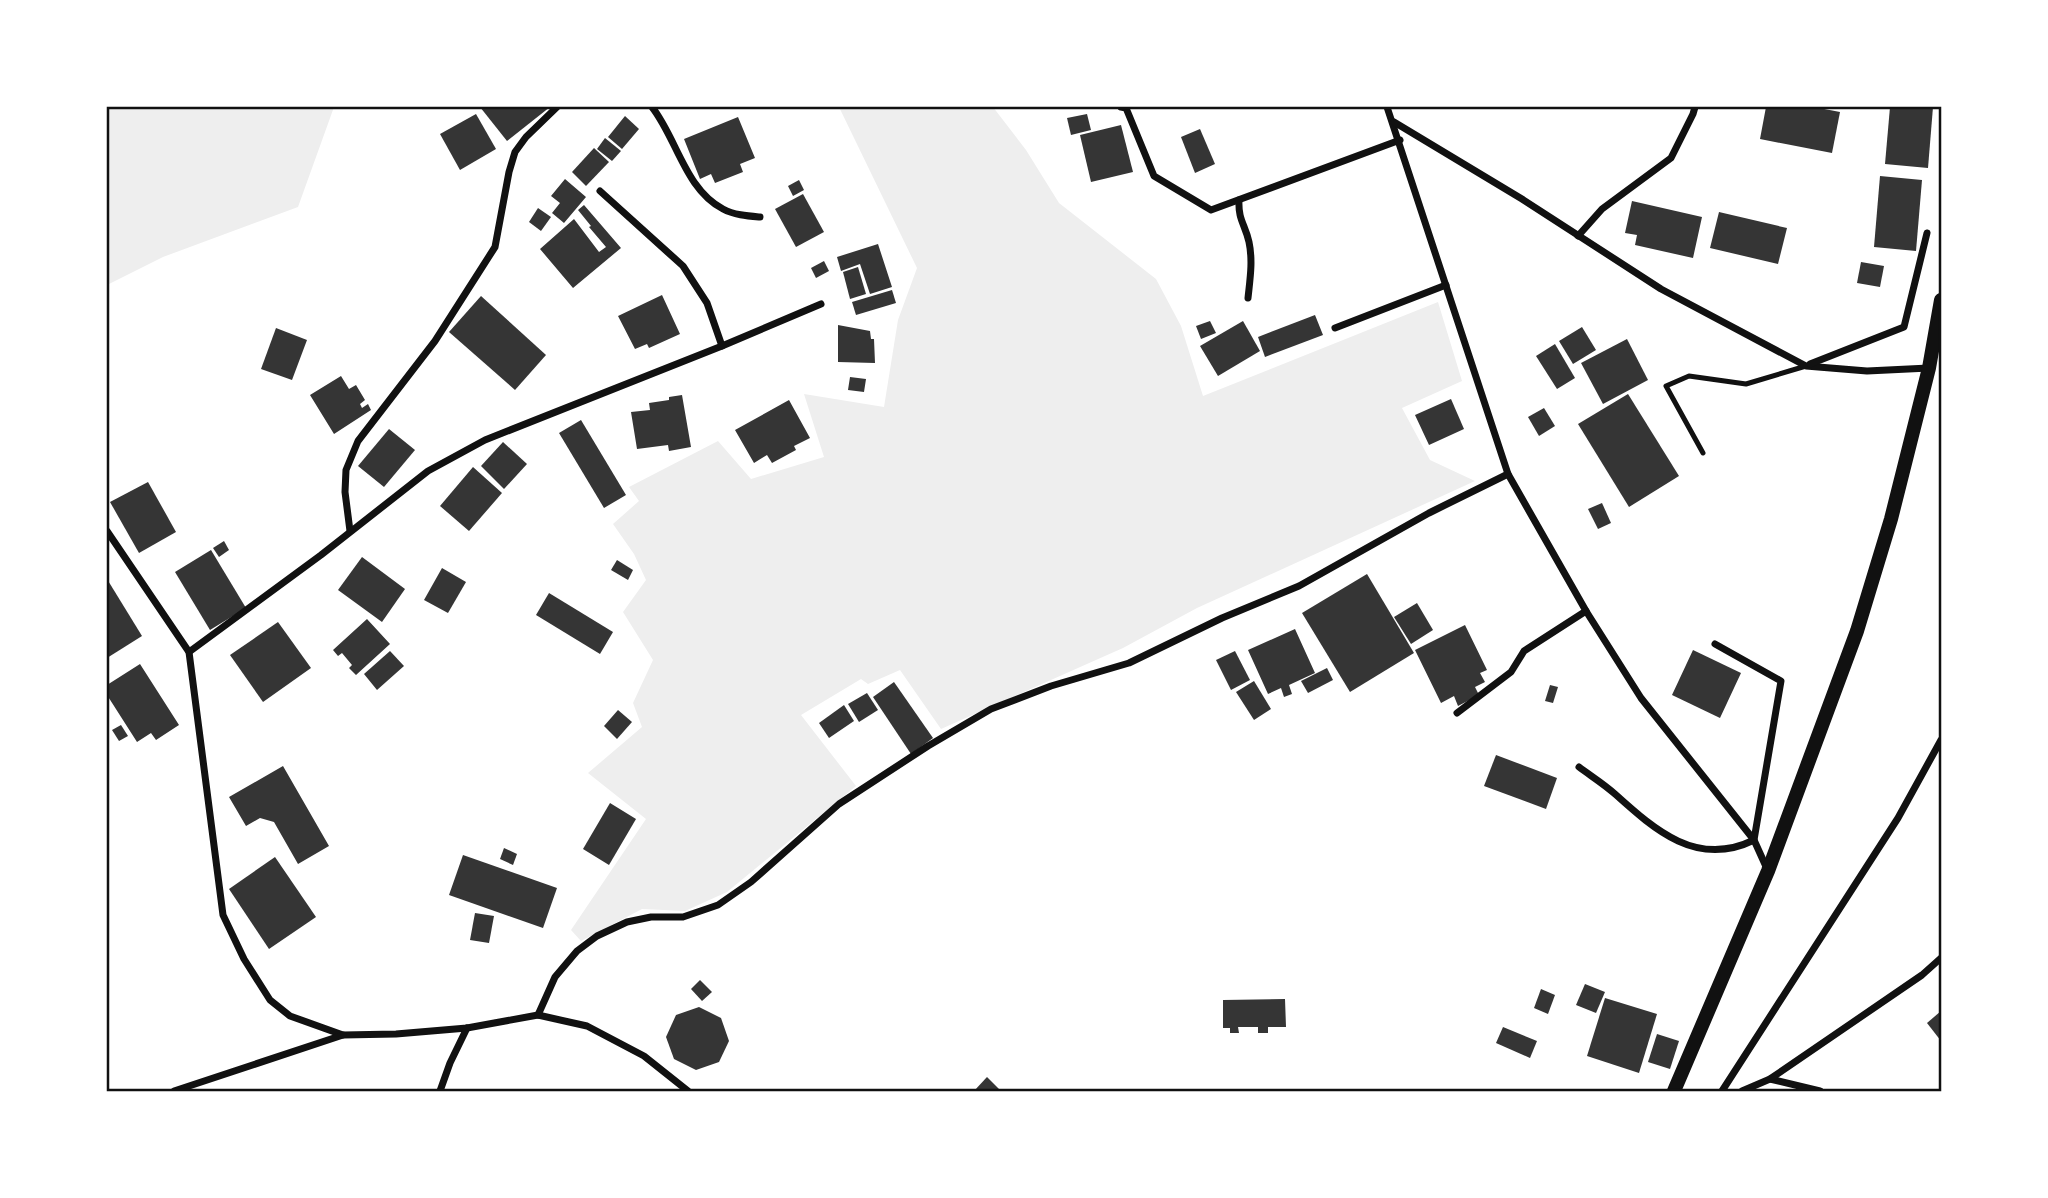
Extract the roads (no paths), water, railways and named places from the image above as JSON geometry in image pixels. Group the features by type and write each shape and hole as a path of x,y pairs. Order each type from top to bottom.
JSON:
{"main road":[{"path":"1674,1091 1768,871 1857,631 1891,519 1929,368 1941,300"}],"street":[{"path":"350,531 345,492 346,470 358,441 435,341 495,247 515,152 526,137 557,107"},
{"path":"652,107 677,148 687,171 708,198 734,214 760,217"},
{"path":"1121,107 1126,108 1154,176 1211,210 1400,140"},
{"path":"1387,107 1508,474 1586,611 1641,698 1754,840 1768,871"},
{"path":"1577,236 1602,209 1671,158 1695,107"},
{"path":"1393,122 1522,199 1661,289 1806,366 1867,372 1929,368"},
{"path":"600,191 683,266 707,303 722,346"},
{"path":"1239,200 1238,215 1248,238 1252,258 1248,298"},
{"path":"1806,366 1904,327 1927,233"},
{"path":"1335,328 1446,285"},
{"path":"189,652 428,471 485,440 821,304"},
{"path":"538,1015 555,977 577,951 597,936 627,922 651,917 683,917 718,905 751,882 839,804 990,709 1051,686 1129,663 1222,618 1299,586 1441,507 1508,474"},
{"path":"107,531 189,652 223,915 244,959 270,1000 290,1016 343,1035"},
{"path":"1457,713 1511,672 1524,651 1586,611"},
{"path":"1714,644 1781,681 1754,840"},
{"path":"1722,1091 1898,818 1941,740"},
{"path":"1580,767 1613,792 1640,818 1689,847 1710,850 1739,847 1754,840"},
{"path":"1742,1091 1770,1079 1922,975 1941,958"},
{"path":"174,1091 343,1035 467,1028 538,1015 587,1026 644,1056 688,1091"},
{"path":"440,1091 467,1028"},
{"path":"1770,1079 1820,1091"}],"lane":[{"path":"1703,453 1667,387 1689,376 1746,384 1806,366"}]}
